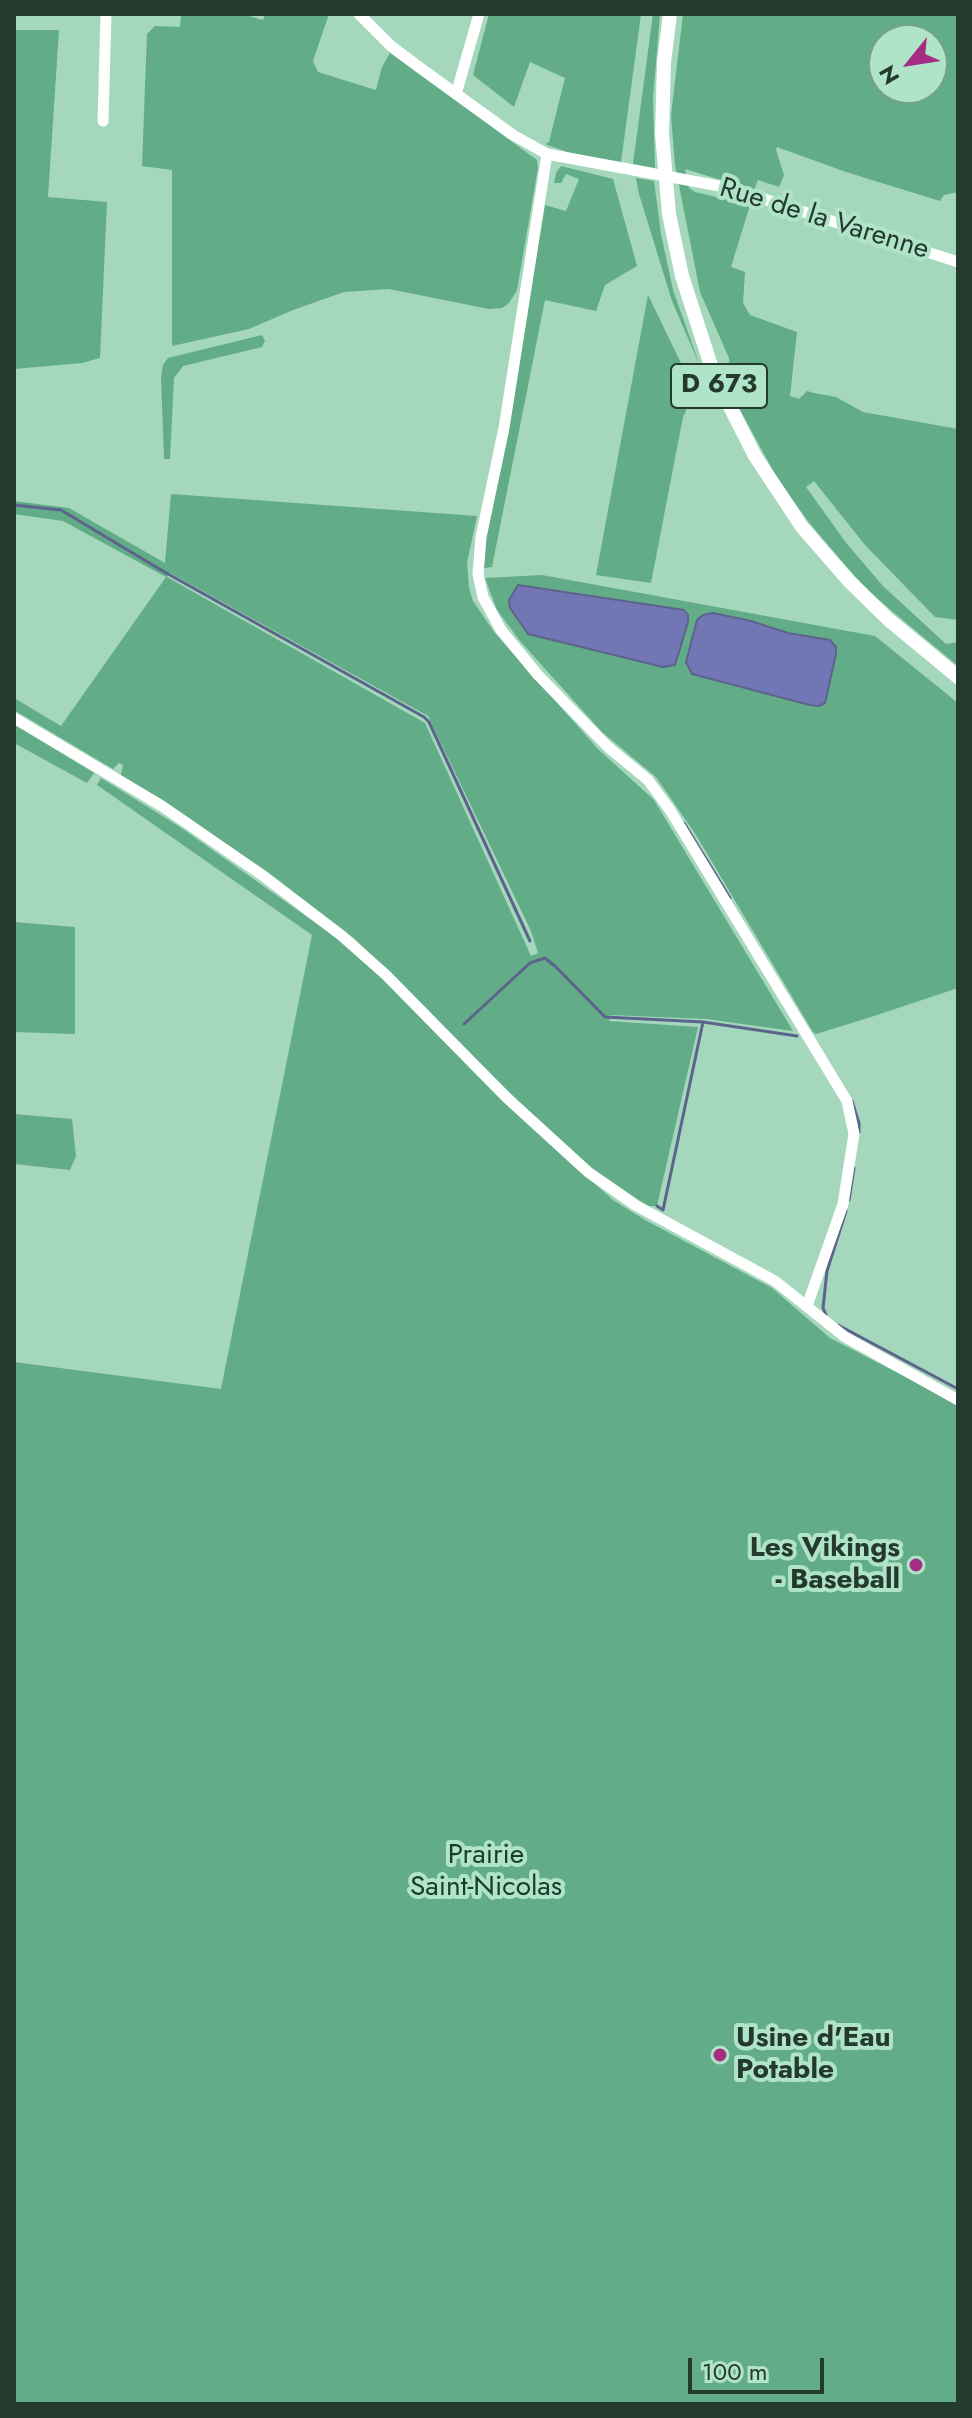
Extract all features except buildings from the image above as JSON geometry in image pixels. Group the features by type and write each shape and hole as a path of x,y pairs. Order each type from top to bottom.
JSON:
{"main road":[{"name":"D 673","path":"670,14 664,62 662,134 669,214 682,276 714,375 755,456 802,527 849,581 889,620 958,677"}],"street":[{"path":"103,121 106,14"},
{"path":"359,14 391,46 513,135 547,154 504,428 481,537 478,574 483,597 501,630 538,675 608,747 648,780 670,810 847,1101 854,1134 843,1204 807,1306"},
{"path":"456,94 479,14"},
{"name":"Rue de la Varenne","path":"547,154 730,188 958,262"},
{"path":"14,718 162,806 262,875 342,936 386,975 506,1097 588,1172 635,1205 746,1263 845,1337 958,1400"}],"green space":[{"path":"181,14 242,14 263,20 265,14 329,14 313,61 318,72 376,90 382,67 390,53 537,160 517,290 509,303 502,308 489,309 389,289 344,292 249,329 172,346 172,170 142,166 147,34 155,26 180,27"},
{"path":"489,14 641,14 621,162 581,157 545,144 549,142 565,78 530,62 514,107 473,75"},
{"path":"653,14 660,14 653,98 655,168 633,164"},
{"path":"683,14 958,14 958,192 944,195 940,201 777,147 784,175 779,187 758,180 754,190 685,169 689,188 695,192 750,205 731,267 745,272 743,303 750,315 797,332 790,396 799,399 807,391 836,397 863,412 958,429 958,620 935,617 865,545 814,481 806,487 847,544 883,586 946,644 958,642 958,666 868,591 807,520 776,476 739,408 731,384 729,358 700,292 675,165 671,116"},
{"path":"14,30 59,30 48,197 107,202 100,358 82,363 14,369"},
{"path":"561,166 613,179 637,266 605,285 596,311 545,300 492,567 484,568 486,538 514,398 545,205 566,211 579,179 566,174 561,183 554,183"},
{"path":"636,178 654,181 673,290 700,366 672,301"},
{"path":"648,295 695,392 683,417 651,583 596,575"},
{"path":"262,335 265,341 262,347 183,366 174,378 170,459 164,459 161,377 168,358"},
{"path":"171,494 477,516 467,563 473,601 494,632 598,749 654,800 793,1031 706,1019 609,1015 609,1021 698,1027 657,1206 648,1206 593,1169 518,1101 355,939 269,873 121,775 123,765 119,763 113,769 14,710 14,698 61,726 166,577 63,521 14,514 14,501 69,508 165,563","holes":["170,573 428,716 531,931 538,953 531,956 425,723 167,577"]},
{"path":"542,575 875,636 958,703 958,988 816,1034 813,1032 696,835 656,777 602,732 520,641 497,610 485,578","holes":["697,620 751,621 788,633"]},
{"path":"14,724 94,773 87,783 14,743"},
{"name":"Prairie Saint-Nicolas","path":"101,778 180,827 341,941 384,980 509,1107 613,1200 772,1288 830,1338 958,1404 958,2404 14,2404 14,1362 221,1389 312,935 97,785"},
{"path":"14,922 75,927 75,1034 14,1032"},
{"path":"14,1114 72,1119 76,1156 70,1170 14,1164"}],"water":[{"path":"518,585 684,610 688,622 675,665 663,667 528,634 510,608 509,600"},
{"path":"713,613 788,633 830,640 836,647 836,654 825,703 810,705 692,674 686,662 697,620"}],"waterway":[{"path":"14,505 61,510 161,570 424,717 530,941"},
{"path":"684,823 730,898"},
{"path":"464,1024 530,963 545,958 605,1017 703,1022 797,1036"},
{"path":"657,1206 663,1210 703,1022"},
{"path":"852,1101 859,1132"},
{"path":"849,1200 854,1168"},
{"path":"826,1315 823,1308 827,1271 846,1211"},
{"path":"838,1325 958,1389"}],"place":[{"name":"Les Vikings - Baseball","path":"916,1565"},
{"name":"Usine d'Eau Potable","path":"720,2055"}]}
